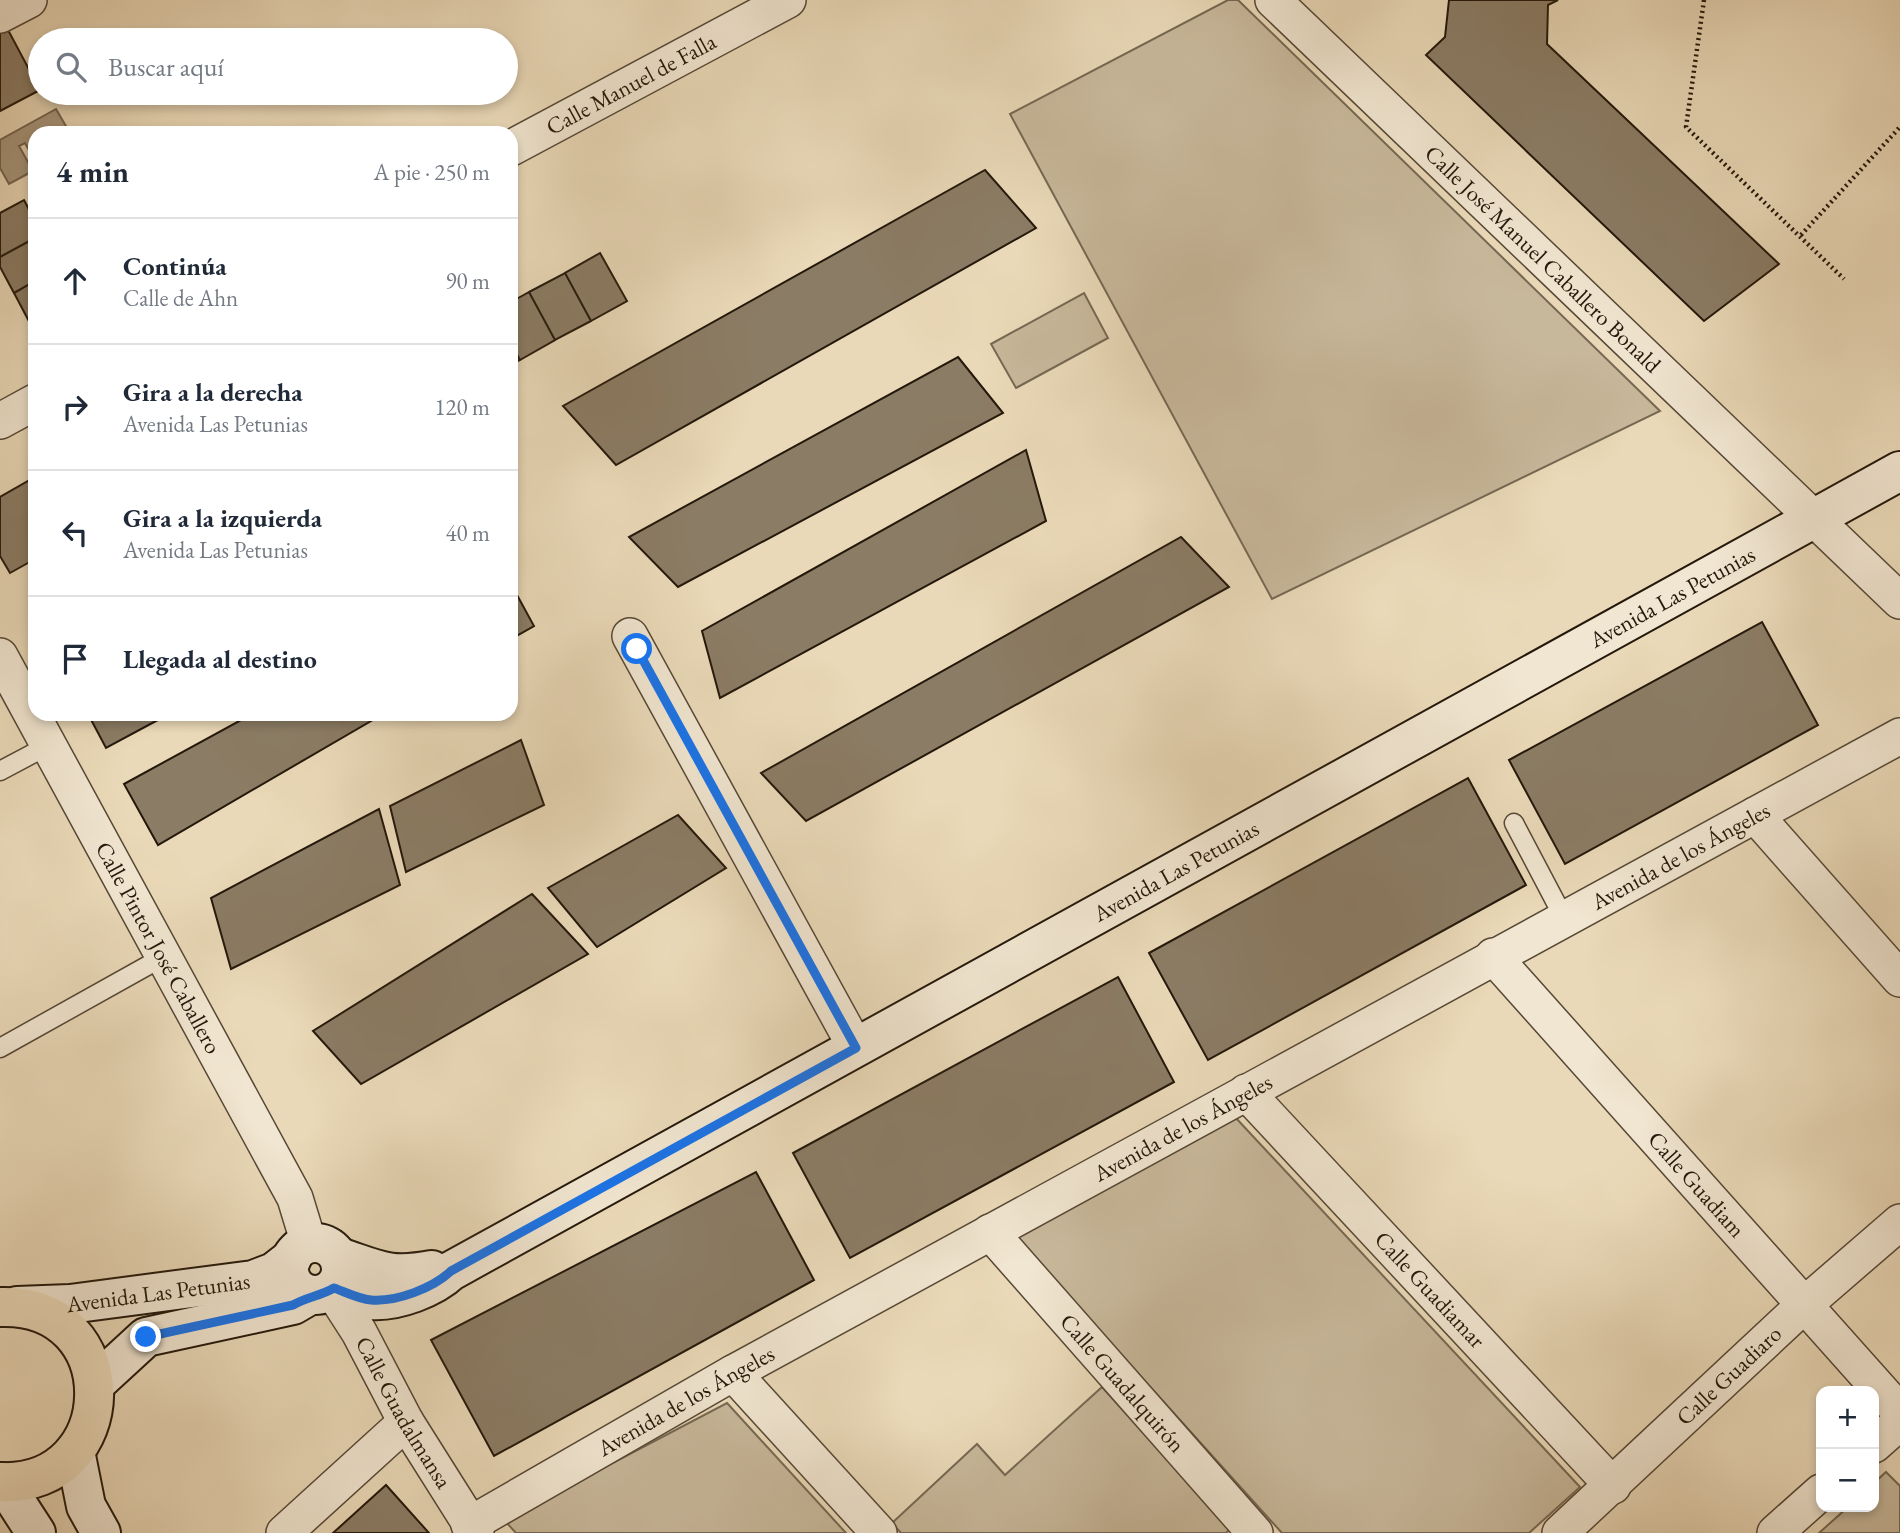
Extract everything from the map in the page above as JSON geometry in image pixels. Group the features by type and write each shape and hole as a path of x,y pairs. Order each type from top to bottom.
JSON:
{"main road":[{"path":"2,1482 42,1475 75,1451 92,1420 96,1383 90,1360 78,1340 61,1323 40,1312 9,1306"}],"street":[{"path":"0,15 29,0"},
{"name":"Calle Manuel de Falla","path":"518,144 788,0"},
{"name":"Calle José Manuel Caballero Bonald","path":"1273,0 1900,601"},
{"path":"0,421 28,406"},
{"name":"Avenida Las Petunias","path":"9,1306 70,1304 253,1280 274,1272 319,1272 369,1300 387,1299 437,1284 451,1271 1900,471"},
{"path":"630,636 856,1048"},
{"name":"Calle Pintor José Caballero","path":"0,656 28,707"},
{"name":"Calle Pintor José Caballero","path":"36,721 295,1198 319,1272"},
{"name":"Avenida de los Ángeles","path":"472,1529 733,1373 1900,736"},
{"path":"1755,815 1900,979"},
{"name":"Calle Guadiam","path":"1493,956 1900,1412"},
{"name":"Calle Guadiamar","path":"1246,1092 1613,1486"},
{"name":"Calle Guadiaro","path":"1560,1533 1803,1306 1900,1222"},
{"name":"Calle Guadalquirón","path":"990,1232 1255,1533"},
{"name":"Avenida Las Petunias","path":"96,1383 146,1337 293,1305 319,1272"},
{"name":"Calle Guadalmansa","path":"319,1272 359,1332 406,1422 472,1529"},
{"path":"733,1373 879,1533"},
{"path":"284,1533 406,1422"},
{"path":"1879,1441 1900,1422"},
{"path":"75,1451 86,1506 101,1533"},
{"path":"2,1482 36,1533"},
{"path":"1776,1533 1816,1497"}],"lane":[{"path":"0,771 49,745"},
{"path":"1514,823 1564,918"},
{"path":"0,1048 163,957"}],"path":[{"path":"1704,0 1686,127 1844,279"},
{"path":"1801,235 1900,127"}],"shaded area":[{"path":"1228,0 1238,0 1660,411 1272,599 1010,114"},
{"path":"56,109 66,126 28,126 28,148 25,143 19,146 28,162 28,174 9,184 0,168 0,140"},
{"path":"1084,293 1108,338 1016,388 991,344"},
{"path":"1235,1117 1580,1487 1529,1533 1282,1533 1016,1238"},
{"path":"1102,1387 1230,1529 1226,1533 901,1533 892,1523 977,1444 1005,1475"},
{"path":"727,1403 846,1533 516,1533 504,1520"},
{"path":"1886,1472 1900,1486 1900,1533 1819,1533 1842,1512 1879,1512 1879,1478"}],"building":[{"path":"1449,0 1558,0 1548,5 1547,44 1779,264 1704,321 1426,55 1445,37"},
{"path":"7,28 28,67 28,96 0,111 0,31"},
{"path":"985,170 1036,228 616,465 563,406"},
{"path":"24,200 28,208 28,242 0,257 0,213"},
{"path":"28,242 28,285 14,293 0,267 0,257"},
{"path":"600,253 627,301 591,321 565,273"},
{"path":"565,273 591,321 555,340 529,292"},
{"path":"28,285 28,319 14,293"},
{"path":"529,292 555,340 520,360 518,356 518,298"},
{"path":"958,357 1003,413 678,587 629,537"},
{"path":"1026,450 1046,521 720,698 702,631"},
{"path":"28,481 28,563 10,573 0,556 0,497"},
{"path":"1181,537 1229,587 806,821 761,773"},
{"path":"518,597 534,626 518,635"},
{"path":"1762,622 1818,725 1565,864 1509,760"},
{"path":"92,721 156,721 106,748"},
{"path":"239,721 371,721 158,845 124,784"},
{"path":"521,740 544,805 406,872 390,806"},
{"path":"1468,778 1526,885 1208,1060 1149,953"},
{"path":"379,809 400,885 231,969 211,898"},
{"path":"678,815 726,868 597,947 548,888"},
{"path":"532,894 588,954 361,1084 313,1031"},
{"path":"1118,977 1174,1082 850,1258 793,1153"},
{"path":"756,1172 814,1280 494,1456 431,1340"},
{"path":"386,1485 429,1533 333,1533"}],"route":[{"path":"146,1337 293,1305 310,1295 321,1295 334,1288 369,1300 387,1299 437,1284 451,1271 856,1048 637,649"}]}
